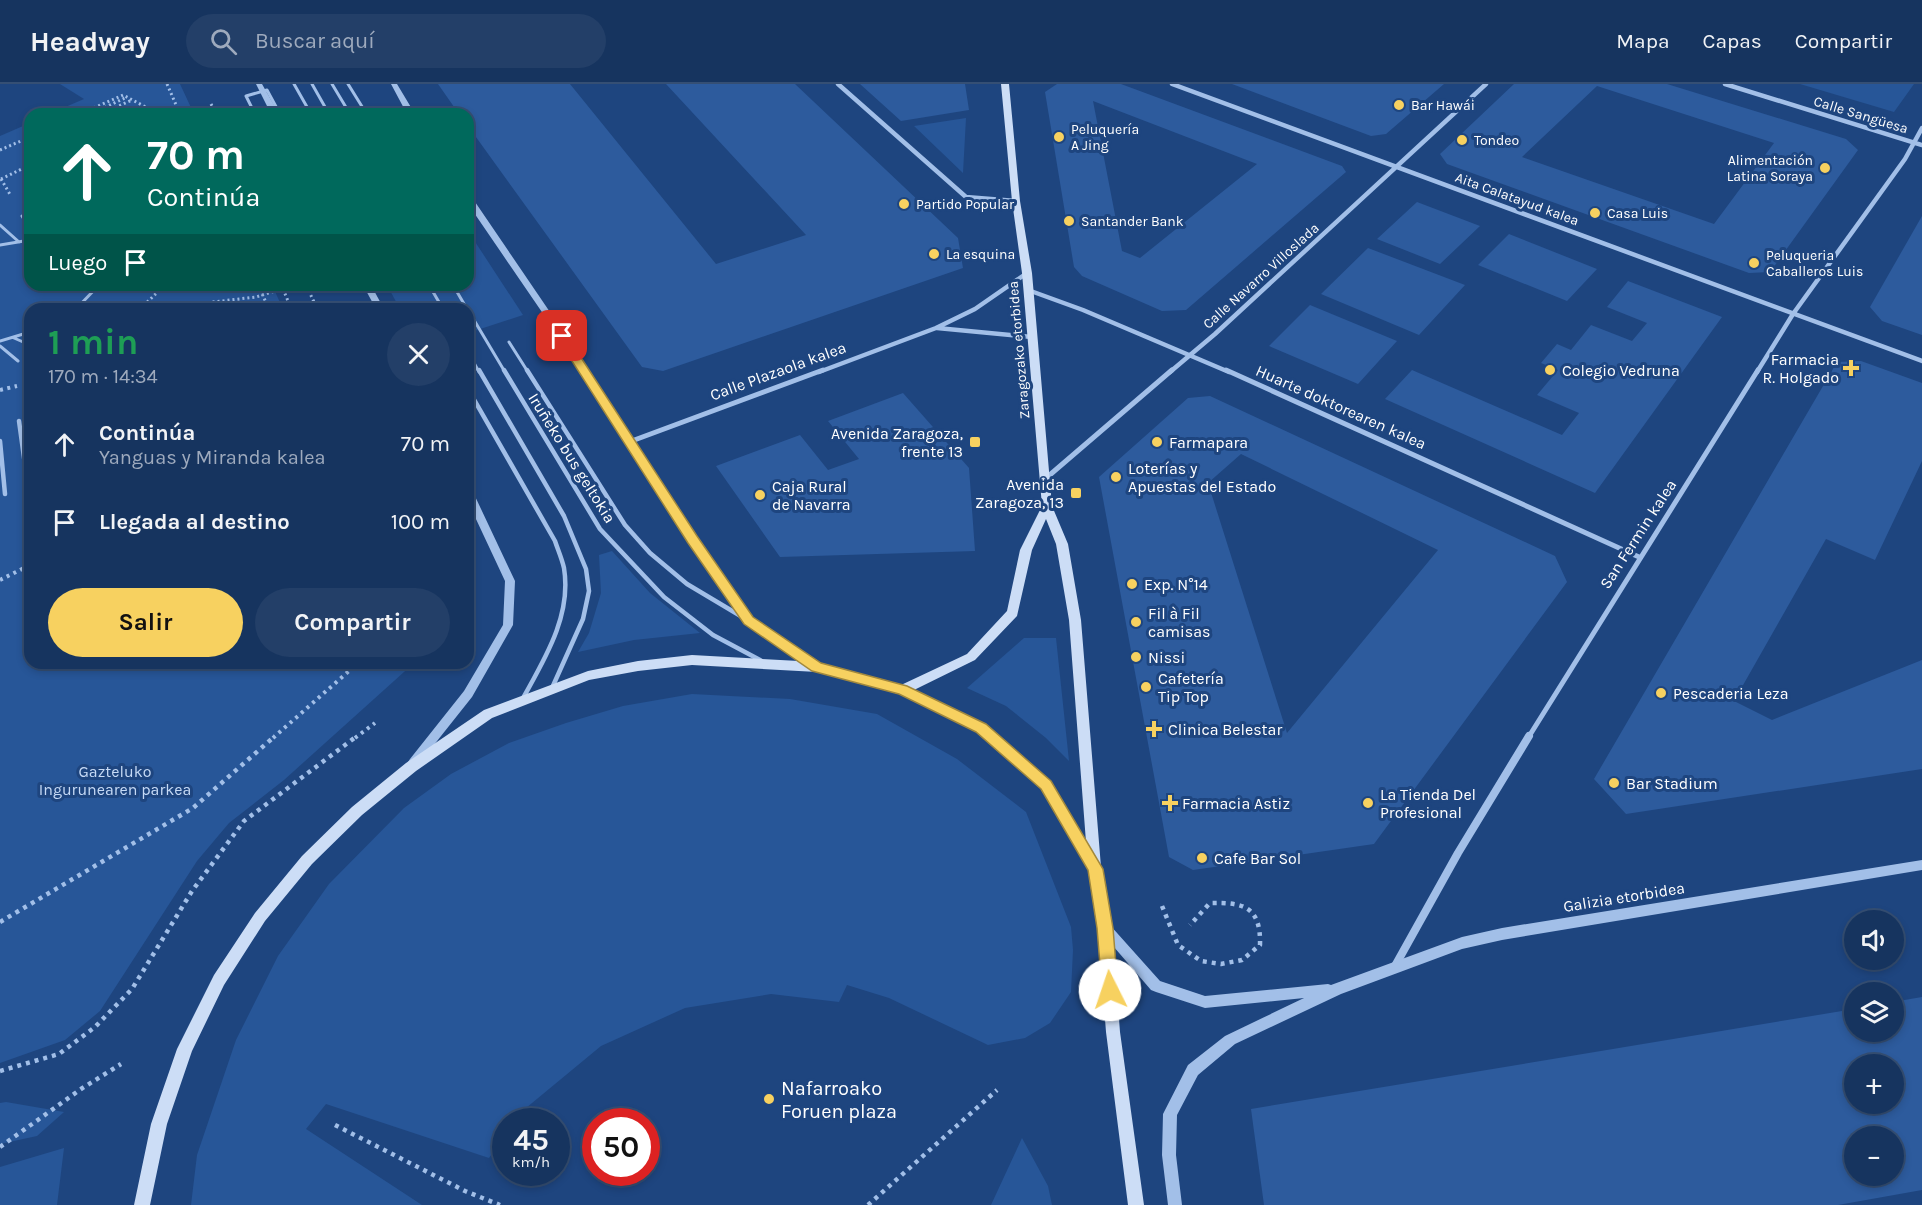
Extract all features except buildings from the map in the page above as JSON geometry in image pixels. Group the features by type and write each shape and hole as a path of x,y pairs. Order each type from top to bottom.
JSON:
{"main road":[{"name":"Zaragozako etorbidea","path":"1005,84 1016,201 1027,273 1047,506 1062,544 1075,620 1095,869"},
{"name":"Zaragozako etorbidea","path":"902,690 970,657 1013,613 1026,550 1047,506"},
{"path":"142,1205 159,1124 185,1049 219,980 260,917 307,860 357,811 411,767 488,714 552,688 598,674 681,661 817,667 902,690 981,728 1046,785 1095,869 1105,928 1113,1032 1136,1205"}],"street":[{"path":"259,84 272,108"},
{"path":"394,84 408,108"},
{"path":"838,84 966,197 1016,201"},
{"name":"Aita Calatayud kalea","path":"1172,84 1922,361"},
{"name":"Calle Navarro Villoslada","path":"1045,479 1101,429 1191,355 1486,84"},
{"name":"Calle Sangüesa","path":"1725,84 1922,146"},
{"name":"San Fermin kalea","path":"1395,966 1464,843 1639,557 1793,314 1905,159 1922,128"},
{"path":"474,207 550,318 629,442 749,621 817,667"},
{"name":"Calle Plazaola kalea","path":"629,442 936,328 975,309 1027,273"},
{"name":"Huarte doktorearen kalea","path":"1028,290 1191,355 1639,557"},
{"name":"Calle Plazaola kalea","path":"936,328 1032,337"},
{"path":"411,767 468,694 508,625 510,581 474,505"},
{"name":"Galizia etorbidea","path":"1175,1205 1169,1155 1170,1114 1192,1070 1230,1040 1337,989 1462,943 1502,934 1922,865"},
{"name":"Galizia etorbidea","path":"1105,928 1156,986 1205,1002 1337,989"}],"lane":[{"path":"294,84 308,108"},
{"path":"312,84 326,108"},
{"path":"332,84 346,108"},
{"path":"348,84 363,108"},
{"path":"252,108 246,96 267,90 277,108"},
{"path":"0,225 19,242"},
{"path":"0,245 24,241"},
{"path":"82,303 93,291"},
{"name":"Iruñeko bus geltokia","path":"474,320 600,529 664,597 713,635 765,663"},
{"path":"0,341 24,334"},
{"path":"14,338 24,342"},
{"path":"509,342 625,525 650,553 687,584 749,621"},
{"path":"0,346 18,361"},
{"name":"Iruñeko bus geltokia","path":"474,362 564,516 576,542 588,578 586,609 552,688"},
{"path":"474,399 555,541 564,569 563,612 552,648 521,700"},
{"path":"19,421 24,458"},
{"path":"0,441 5,494"}],"path":[{"path":"167,84 177,108"},
{"path":"94,108 123,95 147,108"},
{"path":"104,108 128,97"},
{"path":"114,108 132,100"},
{"path":"211,104 213,108"},
{"path":"0,150 24,140"},
{"path":"0,179 24,168"},
{"path":"146,303 159,291"},
{"path":"201,303 256,297 277,291"},
{"path":"309,291 314,302 310,303"},
{"path":"0,580 24,568"},
{"path":"0,922 193,808 351,669"},
{"path":"0,1071 60,1054 95,1027 132,989 192,891 244,821 375,723"},
{"path":"1162,906 1178,945 1201,961 1221,964 1242,960 1260,945 1262,927 1252,911 1232,902 1210,903 1190,925"},
{"path":"0,1147 81,1089 121,1064"},
{"path":"868,1205 997,1090"},
{"path":"335,1125 465,1191 500,1205"}],"green space":[{"path":"60,84 180,84 191,108 63,108 84,99"},
{"path":"1800,84 1914,84 1894,112"},
{"path":"966,118 963,173 914,126"},
{"name":"Gazteluko Ingurunearen parkea","path":"24,126 24,291 275,291 280,303 24,303 24,669 407,669 284,780 229,823 197,861 100,1011 65,1040 0,1063 0,136"},
{"path":"474,240 523,315 474,331 474,303 397,303 390,291 474,291"},
{"path":"612,551 650,593 700,633 634,640 578,652 589,633 601,593 599,555"},
{"path":"1024,638 1056,638 1069,761 1046,738 1006,706 967,688"},
{"path":"692,694 790,699 877,714 957,759 1026,812 1071,927 1073,950 1071,992 1050,1023 1025,1038 988,1045 889,998 847,985 839,1002 771,994 685,1008 601,1046 526,1108 492,1108 492,1154 489,1158 326,1104 306,1129 422,1205 191,1205 197,1155 236,1040 278,956 329,884 404,808 451,774 509,743 623,706"},
{"path":"6,1102 64,1112 37,1136 0,1144 0,1103"},
{"path":"1022,1138 1048,1186 1052,1205 991,1205"},
{"path":"64,1148 57,1205 0,1205 0,1167"}],"place":[{"name":"Bar Hawái","path":"1399,105"},
{"name":"Peluquería A Jing","path":"1059,137"},
{"name":"Tondeo","path":"1462,140"},
{"name":"Alimentación Latina Soraya","path":"1825,168"},
{"name":"Partido Popular","path":"904,204"},
{"name":"Casa Luis","path":"1595,213"},
{"name":"Santander Bank","path":"1069,221"},
{"name":"La esquina","path":"934,254"},
{"name":"Peluqueria Caballeros Luis","path":"1754,263"},
{"name":"Farmacia R. Holgado","path":"1851,368"},
{"name":"Colegio Vedruna","path":"1550,370"},
{"name":"Avenida Zaragoza, frente 13","path":"975,442"},
{"name":"Farmapara","path":"1157,442"},
{"name":"Loterías y Apuestas del Estado","path":"1116,477"},
{"name":"Avenida Zaragoza, 13","path":"1076,493"},
{"name":"Caja Rural de Navarra","path":"760,495"},
{"name":"Exp. N°14","path":"1132,584"},
{"name":"Fil à Fil camisas","path":"1136,622"},
{"name":"Nissi","path":"1136,657"},
{"name":"Cafetería Tip Top","path":"1146,687"},
{"name":"Pescaderia Leza","path":"1661,693"},
{"name":"Clinica Belestar","path":"1154,729"},
{"name":"Bar Stadium","path":"1614,783"},
{"name":"Farmacia Astiz","path":"1170,803"},
{"name":"La Tienda Del Profesional","path":"1368,803"},
{"name":"Cafe Bar Sol","path":"1202,858"},
{"name":"Nafarroako Foruen plaza","path":"769,1099"}],"route":[{"path":"562,336 693,540 749,621 817,667 902,690 981,728 1046,785 1095,869 1105,928 1110,990"}]}
